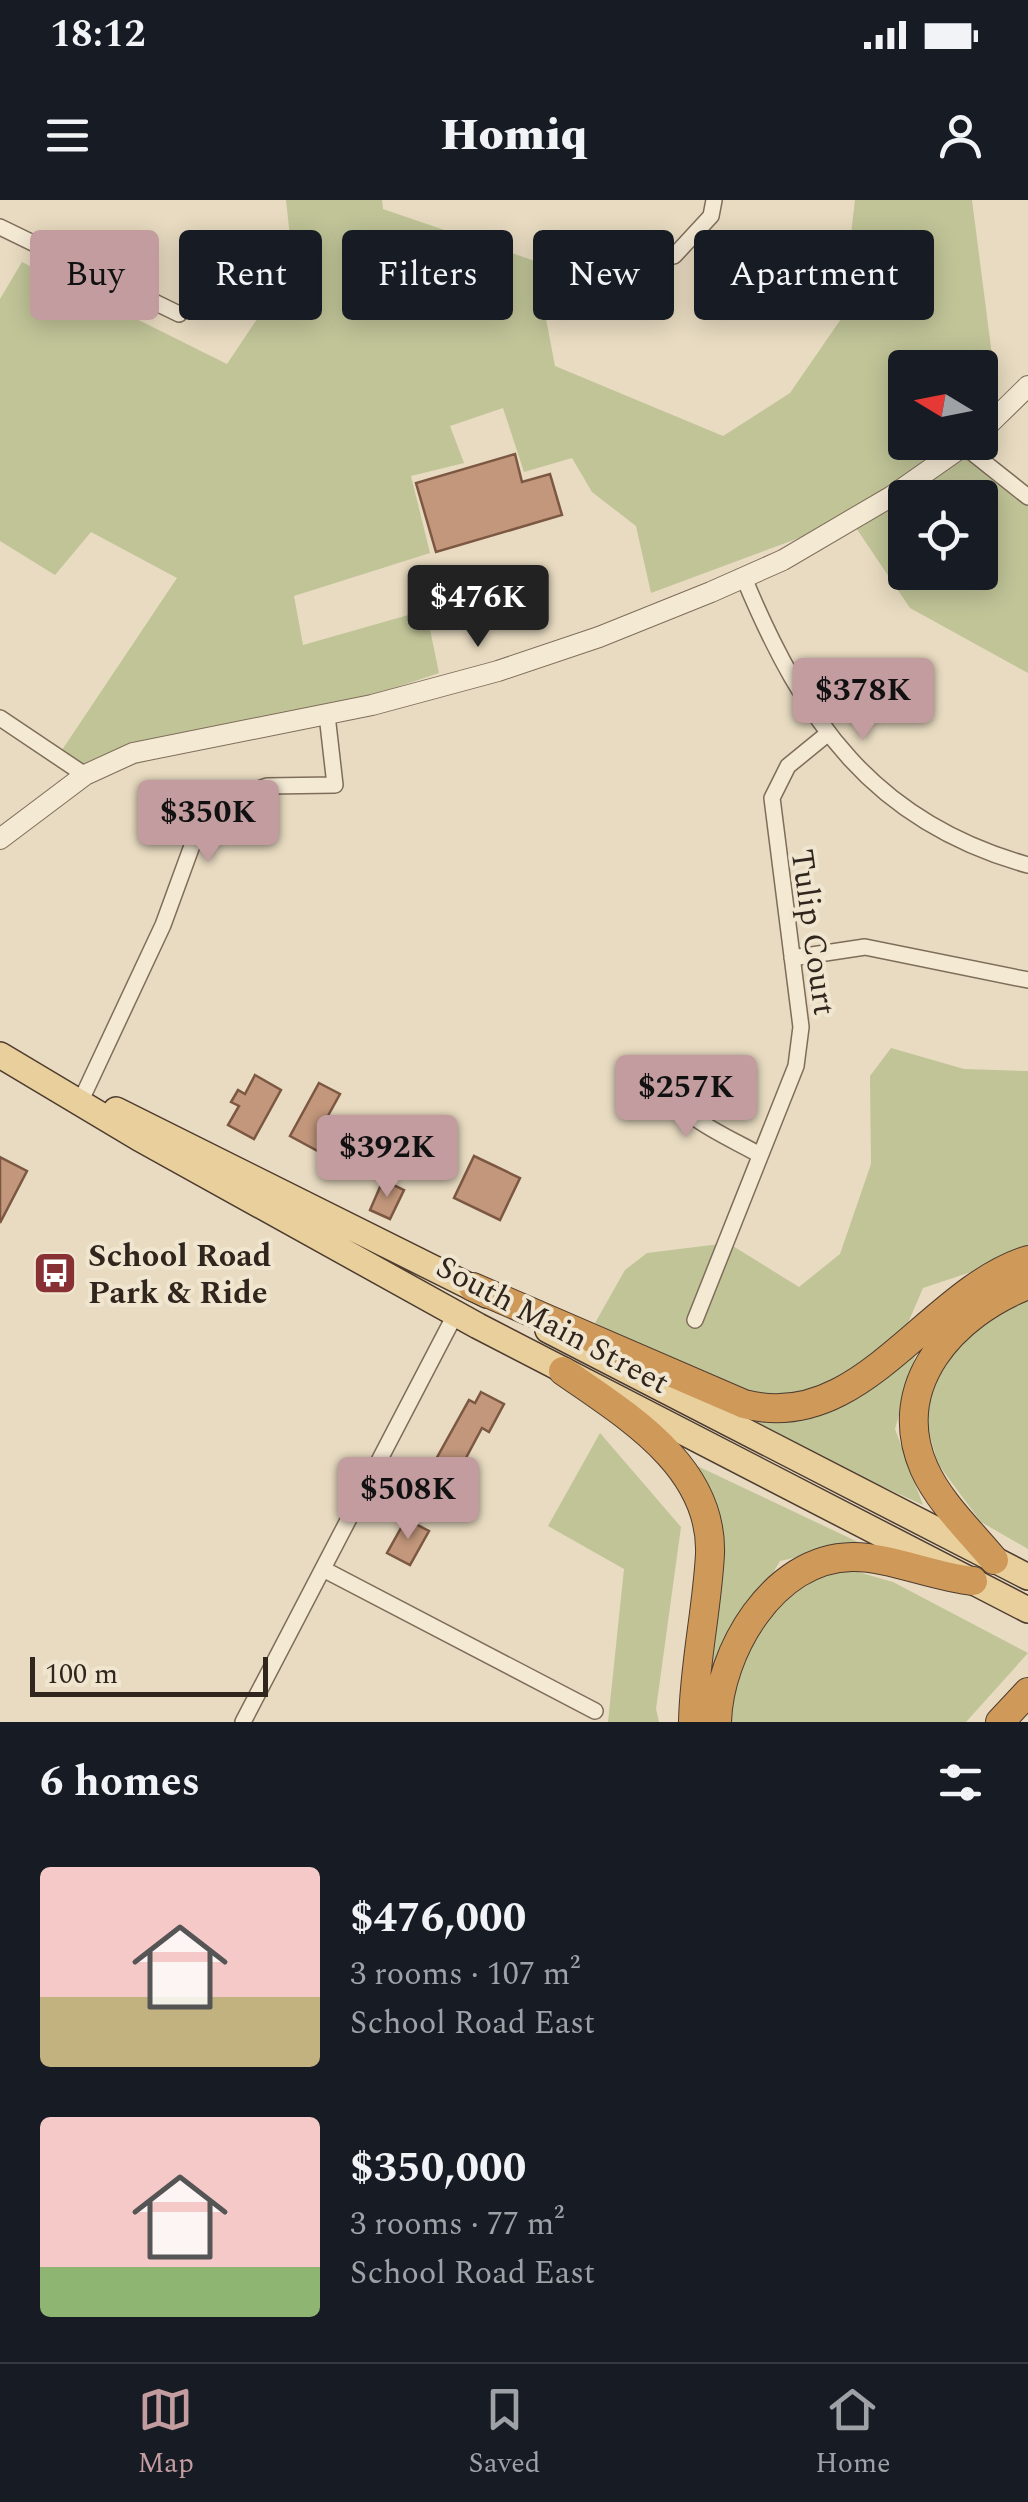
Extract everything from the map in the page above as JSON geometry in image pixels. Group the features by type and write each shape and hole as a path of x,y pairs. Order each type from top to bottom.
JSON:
{"highway":[{"path":"473,1287 744,1404 792,1409 852,1386 965,1291 1028,1260"},
{"path":"994,1560 940,1494 923,1466 914,1440 914,1400 921,1378 951,1334 990,1303 1028,1285"},
{"path":"564,1370 667,1451 696,1492 706,1516 710,1553 693,1722"},
{"path":"716,1722 720,1692 745,1629 779,1590 802,1572 820,1563 855,1557 972,1581"},
{"path":"1000,1722 1028,1692"},
{"path":"1018,1722 1028,1704"}],"main road":[{"name":"South Main Street","path":"0,1055 139,1138 456,1313 1018,1604"},
{"name":"South Main Street","path":"53,1084 148,1123 473,1287 571,1344 1026,1577"}],"street":[{"path":"674,256 711,216 714,200"},
{"path":"0,227 179,314"},
{"path":"998,415 1028,386"},
{"path":"0,838 85,775 152,746 327,714 552,653 744,578 892,496 944,460"},
{"path":"990,460 1028,497"},
{"path":"744,578 778,652 826,735 882,792 915,816 982,850 1028,865"},
{"path":"82,1096 163,925 197,832 230,799 266,786 334,786 327,714"},
{"path":"0,718 85,775"},
{"name":"Tulip Court","path":"695,1320 800,1046 772,798 788,766 826,735"},
{"path":"792,958 864,947 1028,980"},
{"path":"659,1077 670,1099 686,1114 760,1155"},
{"path":"242,1722 456,1313"},
{"path":"323,1569 595,1712"}],"green space":[{"path":"286,200 382,200 383,209 444,230 342,230 342,320 513,320 513,253 533,260 533,320 546,320 555,366 723,436 790,393 840,320 934,320 934,230 851,230 855,200 972,200 991,350 888,350 888,460 970,460 997,480 888,480 888,575 850,519 651,593 636,526 592,492 572,458 524,472 503,408 450,426 464,463 411,476 430,553 294,596 303,645 426,610 439,673 275,728 79,779 58,756 177,578 91,532 55,575 0,541 0,299 22,262 30,266 30,320 139,320 227,364 256,320 322,320 322,230 289,230"},
{"path":"998,481 1028,504 1028,673 910,608 898,590 998,590"},
{"path":"891,1048 964,1069 1028,1071 1028,1253 923,1288 905,1330 821,1389 773,1400 685,1370 595,1323 625,1270 647,1253 728,1243 799,1287 840,1254 871,1164 870,1076"},
{"path":"1028,1297 1028,1549 981,1522 938,1464 924,1415 944,1353 1014,1301"},
{"path":"916,1353 895,1429 923,1505 745,1423 814,1418 846,1404"},
{"path":"600,1433 681,1527 656,1709 659,1722 608,1722 624,1569 548,1526"},
{"path":"691,1463 860,1543 780,1561 704,1689"},
{"path":"837,1566 893,1582 1028,1653 966,1722 722,1722 741,1663 776,1606"}],"building":[{"path":"515,454 522,482 550,474 562,515 436,552 416,483"},
{"path":"255,1075 281,1090 254,1139 228,1125 239,1106 231,1102 238,1090 245,1094"},
{"path":"319,1083 340,1094 324,1123 364,1145 351,1169 290,1136"},
{"path":"474,1156 520,1178 500,1220 454,1198"},
{"path":"0,1157 27,1171 0,1223"},
{"path":"383,1180 404,1190 390,1219 370,1210"},
{"path":"481,1392 504,1404 489,1432 482,1428 453,1482 430,1470 469,1400 475,1403"},
{"path":"406,1519 429,1531 410,1565 387,1553"}],"place":[{"name":"School Road Park & Ride","path":"55,1273"}]}
